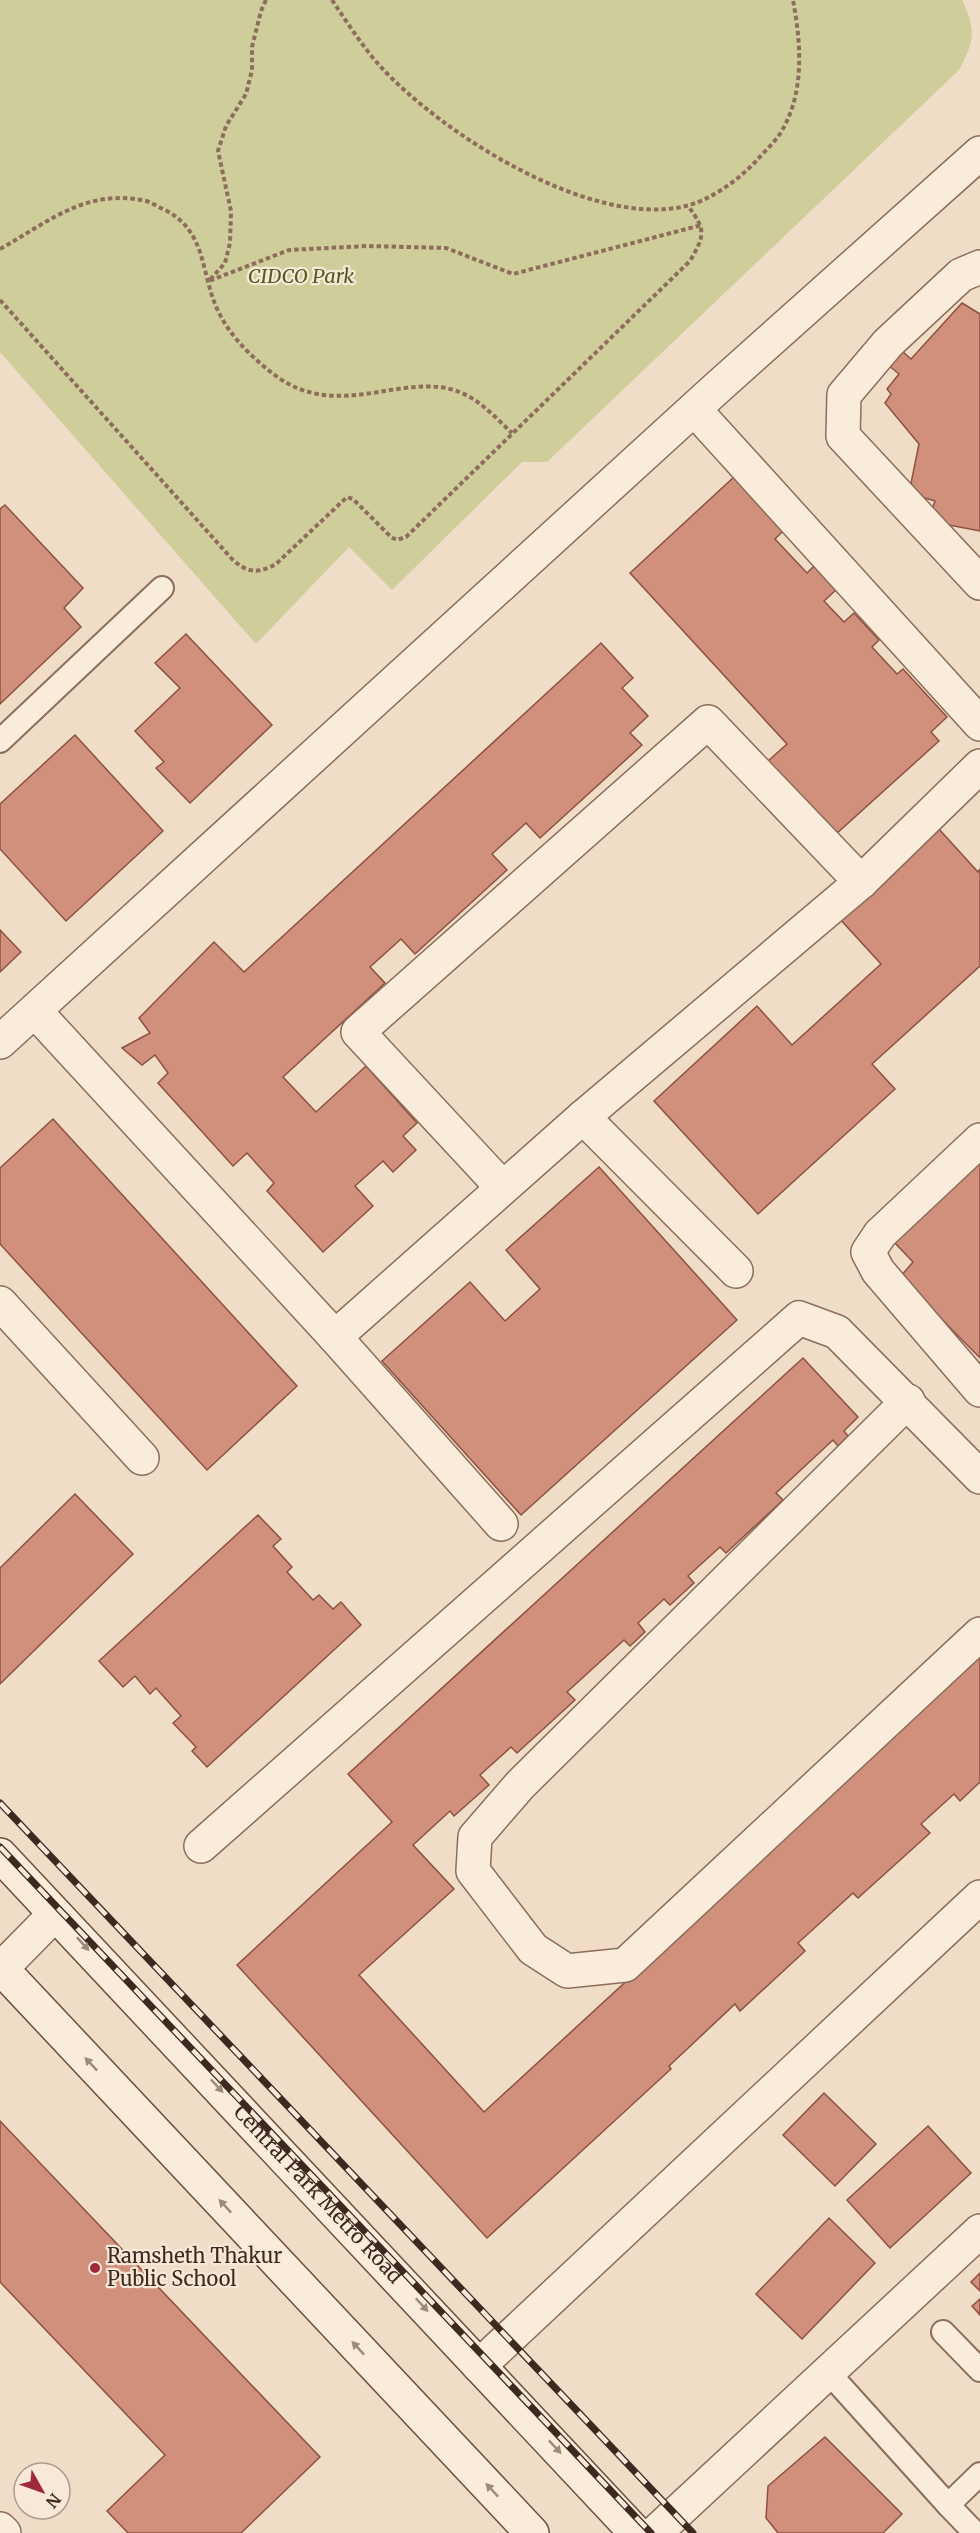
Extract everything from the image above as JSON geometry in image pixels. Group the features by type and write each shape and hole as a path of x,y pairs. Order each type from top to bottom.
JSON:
{"street":[{"path":"0,1042 694,409 980,153"},
{"path":"980,267 962,275 888,343 844,395 843,436 980,583"},
{"path":"694,409 980,724"},
{"path":"502,1187 358,1032 708,722 861,882"},
{"path":"335,1337 502,1187 861,882 980,766"},
{"path":"34,1011 335,1337 501,1524"},
{"path":"584,1117 736,1271"},
{"path":"980,1140 880,1234 868,1252 878,1271 980,1390"},
{"path":"0,1303 142,1458"},
{"path":"201,1846 799,1318 837,1332 908,1401 980,1477"},
{"path":"908,1401 520,1785 476,1836 473,1871 532,1949 567,1971 625,1965 980,1634"},
{"name":"Central Park Metro Road","path":"0,1856 636,2533"},
{"path":"479,2366 980,1897"},
{"path":"55,1914 0,1968 532,2533"},
{"path":"655,2533 980,2230"},
{"path":"0,2529 4,2533"}],"lane":[{"path":"0,741 162,588"},
{"path":"943,2332 980,2370"},
{"path":"828,2372 975,2533"},
{"path":"948,2505 980,2474"}],"path":[{"path":"209,281 225,263 230,243 231,211 218,151 226,126 246,94 252,70 252,47 266,0"},
{"path":"332,0 380,66 441,122 532,178 623,208 654,210 688,206 740,179 781,133 794,104 801,43 793,0"},
{"path":"0,249 85,201 115,196 149,202 176,216 191,231 201,250 215,304 228,329 250,355 279,378 310,392 343,397 412,387 438,388 466,395 512,433"},
{"path":"0,300 232,559 241,567 253,572 264,571 276,564 347,497 353,499 391,537 397,540 406,537 690,261 702,241 702,225 688,206"},
{"path":"209,281 289,250 368,246 446,248 513,274 702,225"}],"green space":[{"name":"CIDCO Park","path":"0,0 962,0 970,20 972,35 971,43 959,70 547,462 522,462 392,590 349,547 256,644 0,352"}],"building":[{"path":"962,303 980,314 980,531 928,521 935,501 909,493 919,444 885,403 891,394 887,389 899,374 888,365 902,351 911,359"},
{"path":"735,476 784,530 775,539 807,573 814,566 836,590 824,601 844,622 854,613 879,640 872,647 897,674 903,669 947,717 931,732 939,741 835,835 768,761 787,744 630,573"},
{"path":"5,505 83,588 64,608 81,627 0,704 0,509"},
{"path":"186,634 272,725 190,803 156,768 164,762 135,731 180,688 155,663"},
{"path":"601,643 633,678 622,688 648,716 630,733 642,745 540,838 526,823 492,854 507,870 415,954 401,939 370,967 385,983 283,1077 316,1112 366,1066 417,1123 403,1136 416,1150 393,1172 383,1161 355,1186 373,1206 323,1252 267,1191 274,1183 247,1153 233,1166 158,1083 168,1073 155,1055 142,1065 122,1048 150,1033 139,1018 214,942 244,972"},
{"path":"75,735 163,831 66,921 0,849 0,804"},
{"path":"938,828 978,872 980,869 980,966 872,1064 895,1089 758,1214 654,1101 757,1006 792,1045 881,964 839,918"},
{"path":"0,930 21,952 0,972"},
{"path":"53,1119 297,1386 207,1470 0,1244 0,1168"},
{"path":"980,1160 980,1358 900,1277 913,1262 894,1242"},
{"path":"599,1167 737,1320 521,1515 382,1361 470,1282 505,1321 540,1289 506,1250"},
{"path":"803,1358 858,1417 844,1431 848,1436 838,1446 833,1440 776,1493 783,1500 726,1553 720,1547 688,1576 694,1583 670,1605 664,1599 638,1623 645,1632 630,1646 624,1640 567,1692 575,1700 517,1753 511,1747 480,1775 489,1785 454,1816 450,1811 413,1845 454,1889 359,1975 484,2112 980,1656 980,1782 960,1801 954,1794 921,1824 930,1833 858,1898 853,1893 798,1943 805,1951 740,2011 735,2004 669,2066 671,2069 487,2238 237,1965 392,1822 348,1774"},
{"path":"75,1494 133,1554 0,1684 0,1568"},
{"path":"258,1515 281,1539 273,1546 292,1567 287,1572 313,1600 319,1595 333,1609 341,1602 361,1625 207,1767 192,1751 196,1747 173,1723 181,1716 156,1688 150,1694 135,1676 123,1687 99,1661"},
{"path":"824,2093 876,2144 835,2186 783,2135"},
{"path":"0,2121 320,2457 241,2533 128,2533 107,2511 165,2455 0,2282"},
{"path":"928,2126 971,2173 890,2248 847,2200"},
{"path":"829,2218 875,2263 802,2339 756,2294"},
{"path":"980,2273 980,2291 971,2282"},
{"path":"980,2299 980,2315 972,2306"},
{"path":"825,2437 902,2514 883,2533 778,2533 766,2518 768,2486"}],"railway":[{"path":"0,1803 693,2533"},
{"path":"0,1847 651,2533"}],"place":[{"name":"Ramsheth Thakur Public School","path":"95,2268"}]}
